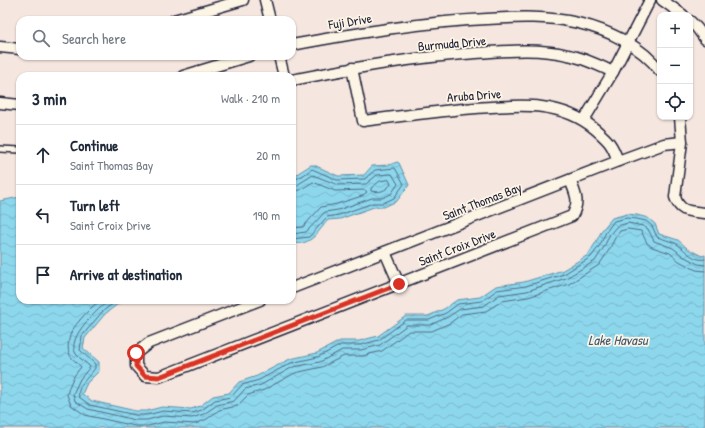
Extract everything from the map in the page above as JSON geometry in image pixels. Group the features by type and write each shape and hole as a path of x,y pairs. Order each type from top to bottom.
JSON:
{"street":[{"path":"188,16 244,0"},
{"path":"265,0 269,16"},
{"path":"584,120 613,72 650,0"},
{"path":"662,0 678,12"},
{"name":"Fuji Drive","path":"296,44 397,27 459,20 523,17 553,19 578,23 599,29 628,42 657,67"},
{"path":"693,24 705,39"},
{"path":"0,47 16,49"},
{"name":"Burmuda Drive","path":"296,79 352,68 441,55 520,50 544,51 568,55 588,60 613,72"},
{"path":"196,72 236,60"},
{"path":"280,60 283,72"},
{"name":"Aruba Drive","path":"352,68 363,121 438,111 515,105 537,106 559,110 584,120 612,146 618,161"},
{"path":"0,103 16,105"},
{"path":"680,120 682,142 676,197 678,205 686,211 705,213"},
{"name":"Saint Thomas Bay","path":"296,286 618,161 664,144 682,142"},
{"name":"Saint Croix Drive","path":"250,304 149,343 136,353 136,366 145,376 159,377 572,216 576,208 577,200 570,180"},
{"path":"385,252 399,284"}],"lane":[{"path":"0,149 16,150"}],"water":[{"path":"397,162 399,163 409,185 397,201 384,207 374,207 340,219 328,220 313,238 304,242 296,243 296,174 311,165 338,176 364,175 372,166 389,165"},
{"name":"Lake Havasu","path":"16,198 16,304 118,304 105,314 85,338 83,348 99,362 99,371 87,383 82,394 92,401 136,411 146,411 162,407 191,409 200,406 213,396 229,393 239,382 257,376 290,359 317,353 340,341 359,341 378,336 406,316 428,316 444,309 457,300 480,297 496,286 524,282 563,270 588,255 602,230 612,218 627,214 648,218 655,224 659,234 678,240 688,249 702,256 705,255 705,428 0,428 0,201"}],"route":[{"path":"136,353 136,366 145,376 159,377 399,284"}]}
